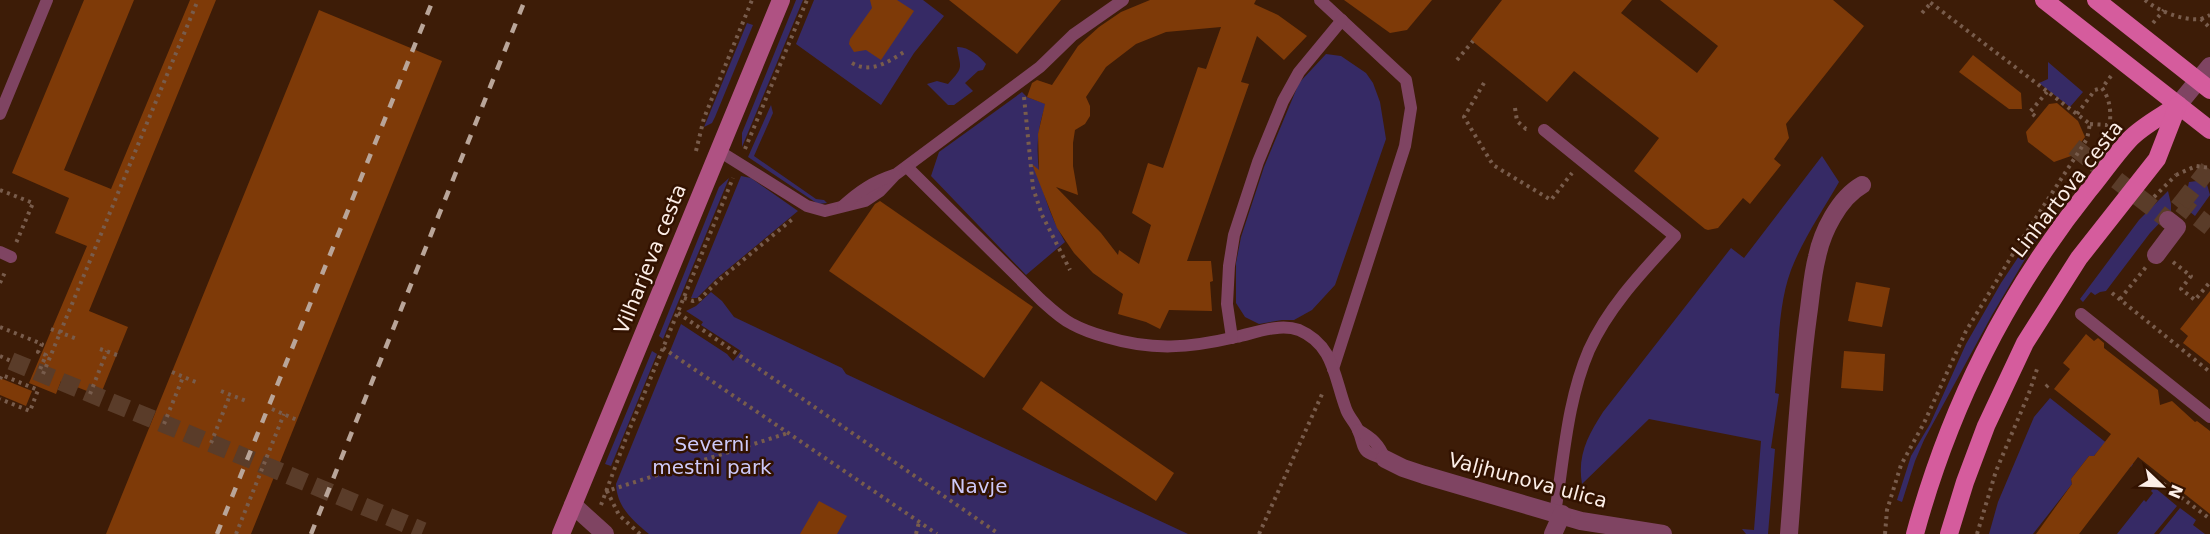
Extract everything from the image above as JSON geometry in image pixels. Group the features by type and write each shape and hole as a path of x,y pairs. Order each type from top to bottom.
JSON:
{"main road":[{"name":"Vilharjeva cesta","path":"561,534 781,0"},
{"path":"2044,0 2210,130"},
{"path":"2096,0 2204,85"},
{"path":"1949,534 1986,426 2025,344 2079,258 2157,159 2178,105"},
{"name":"Linhartova cesta","path":"1915,534 1938,458 1959,404 1988,343 2022,284 2065,220 2131,138 2178,105"}],"street":[{"path":"2178,105 2204,85 2210,66"},
{"path":"1789,534 1805,343 1817,256 1824,234 1837,212 1852,190 1862,185"},
{"path":"2157,253 2177,227 2168,220"},
{"name":"Valjhunova ulica","path":"1385,459 1424,475 1581,521 1662,534"},
{"path":"573,505 605,534"},
{"path":"1553,534 1558,514"}],"lane":[{"path":"1,111 47,0"},
{"path":"719,151 807,206 825,211 865,201 880,191 895,175 1040,67 1073,35 1123,0"},
{"path":"1320,0 1406,80 1411,108 1405,146 1333,369"},
{"path":"1232,338 1227,304 1229,266 1234,235 1258,162 1283,101 1299,72 1342,20"},
{"path":"1544,130 1675,236 1614,307 1590,349 1571,408 1558,514"},
{"path":"907,167 1040,299 1073,325 1122,342 1170,348 1194,346 1282,327 1298,330 1324,348 1347,411 1358,430 1371,437 1380,446 1385,459"},
{"path":"2081,314 2210,417"}],"path":[{"path":"0,327 42,344 38,352 46,355 41,373 60,333 198,0"},
{"path":"603,499 807,0"},
{"path":"2145,0 2151,5 2189,19 2201,19 2210,15"},
{"path":"1922,13 1929,1 2077,114 2095,90 2102,88 2107,81"},
{"path":"2156,20 2164,10"},
{"path":"2201,19 2210,28"},
{"path":"1457,60 1473,41"},
{"path":"852,63 859,67 876,66 904,52"},
{"path":"1020,82 1026,106 1029,165 1033,188 1042,215 1070,270"},
{"path":"1484,83 1464,117 1493,165 1551,200 1571,174"},
{"path":"2090,124 2107,125 2110,121 2110,104 2102,88"},
{"path":"2035,117 2030,112 2047,92"},
{"path":"1515,108 1517,121 1526,129"},
{"path":"2110,121 2116,126"},
{"path":"2152,199 2176,175 2196,166 2210,168"},
{"path":"2171,171 2176,175"},
{"path":"0,190 33,203 5,254"},
{"path":"684,298 693,301 700,299 719,280 807,206"},
{"path":"2157,253 2192,276 2181,289 2195,300 2210,282"},
{"path":"2120,299 2131,286"},
{"path":"2112,293 2210,372"},
{"path":"678,313 999,534"},
{"path":"51,329 77,339"},
{"path":"663,348 937,534"},
{"path":"100,349 117,355"},
{"path":"90,394 107,351"},
{"path":"0,356 11,361"},
{"path":"1977,534 1996,471 2029,393 2038,364"},
{"path":"1259,534 1333,369"},
{"path":"172,372 198,383"},
{"path":"0,379 2,375 38,390 30,411 0,399"},
{"path":"164,424 183,377"},
{"path":"221,391 246,401"},
{"path":"211,443 230,395"},
{"path":"272,410 297,420"},
{"path":"236,534 284,414"},
{"path":"607,491 789,433"},
{"path":"2157,478 2210,519"},
{"path":"607,491 619,515 640,534"},
{"path":"916,534 919,522"},
{"path":"1885,534 1886,526"}],"green space":[{"path":"796,0 803,0 742,147 742,133"},
{"path":"814,0 923,0 944,16 914,53 881,105 796,44"},
{"path":"747,23 753,25 715,117 712,123 704,127"},
{"path":"957,47 973,52 986,64 983,70 978,71 965,83 973,91 954,105 948,105 927,84 937,81 948,84 953,78 960,67"},
{"path":"1326,54 1341,56 1366,73 1373,83 1380,102 1386,139 1335,285 1312,310 1294,320 1259,324 1245,317 1236,303 1236,263 1241,237 1264,167 1299,83"},
{"path":"2048,62 2083,92 2070,107 2039,83 2048,79"},
{"path":"1022,92 1027,97 1046,104 1038,140 1040,175 1049,209 1065,242 1026,275 931,176 939,152"},
{"path":"771,105 773,113 754,156 816,199 827,203 818,204 748,157"},
{"path":"1822,156 1839,182 1807,236 1786,285 1779,331 1775,393 1779,394 1771,448 1775,449 1768,534 1746,534 1742,529 1754,530 1761,441 1649,419 1582,484 1582,455 1603,412 1731,248 1744,258"},
{"path":"741,176 751,178 798,211 716,279 697,298 691,298"},
{"path":"729,178 663,339 659,336 719,187"},
{"path":"2206,181 2210,195 2195,216 2178,202 2187,191 2189,182"},
{"path":"2168,191 2171,211 2150,233 2106,291 2095,295 2091,292 2083,302 2080,299 2139,220"},
{"path":"2043,220 2045,222 2040,234 1992,315 1924,440 1902,502 1897,500 1911,456 1930,424 1966,344 2001,283"},
{"path":"711,292 722,301 734,317 842,368 846,374 1188,534 649,534 631,518 622,506 616,484 681,324 727,354 733,361 741,351 701,325 703,322 686,311 696,306"},
{"path":"652,351 657,354 611,466 605,464"},
{"path":"2050,398 2133,464 2131,467 2102,446 2094,456 2089,456 2071,479 2072,484 2033,534 1989,534 1998,502 2034,417"},
{"path":"2154,487 2177,506 2154,534 2117,534 2144,500 2146,502 2153,493 2151,491"},
{"path":"2180,508 2196,520 2193,525 2205,534 2159,534"}],"building":[{"path":"84,0 134,0 64,170 111,189 190,0 216,0 89,311 128,327 100,396 61,381 56,394 29,383 87,246 55,233 69,198 12,173"},
{"path":"870,0 897,0 914,11 881,60 866,50 854,52 849,44 850,39 872,8"},
{"path":"949,0 1061,0 1017,54"},
{"path":"1150,0 1256,0 1254,4 1278,15 1307,36 1284,60 1257,36 1241,82 1249,84 1187,261 1211,261 1212,311 1169,310 1160,329 1146,322 1118,314 1123,294 1093,273 1074,253 1057,228 1032,164 1039,170 1038,134 1045,104 1027,97 1032,83 1037,80 1052,85 1078,46 1099,27 1121,12","holes":["1221,27 1206,69 1198,67 1163,168 1148,163 1132,213 1151,225 1139,264 1119,250 1118,255 1101,233 1056,187 1078,195 1073,166 1073,143 1075,130 1085,124 1090,116 1090,106 1086,97 1106,67 1136,44 1166,32"]},
{"path":"1344,0 1432,0 1407,30 1390,33"},
{"path":"1502,0 1632,0 1621,13 1697,73 1718,46 1660,0 1833,0 1864,26 1786,124 1789,138 1774,159 1781,165 1750,204 1743,198 1718,228 1708,230 1634,171 1659,138 1574,71 1547,102 1471,40"},
{"path":"319,10 442,61 251,534 106,534"},
{"path":"1973,55 2021,93 2022,109 2009,109 1959,72"},
{"path":"2057,103 2078,121 2085,137 2071,156 2054,162 2028,142 2026,132 2049,104"},
{"path":"880,201 1033,307 984,378 829,271 875,204"},
{"path":"1856,282 1890,288 1882,327 1848,321"},
{"path":"2210,291 2210,364 2183,343 2188,336 2180,329"},
{"path":"2086,334 2094,341 2098,338 2104,343 2104,348 2158,390 2160,405 2172,401 2195,422 2197,421 2210,431 2210,514 2138,457 2079,534 2036,534 2072,484 2071,479 2089,456 2094,456 2111,434 2054,389 2070,369 2063,363"},
{"path":"1844,351 1885,354 1883,391 1841,388"},
{"path":"0,378 32,391 26,406 0,395"},
{"path":"1041,381 1174,473 1156,501 1022,409"},
{"path":"819,501 847,516 837,534 800,534"}],"tunnel":[{"path":"2074,147 2168,220 2181,204 2210,227"},
{"path":"2181,204 2210,167"},
{"path":"11,361 264,465"},
{"path":"264,465 423,531"}],"railway":[{"path":"217,534 433,0"},
{"path":"311,534 525,0"}],"park label":[{"name":"Severni mestni park","path":"712,456"},
{"name":"Navje","path":"979,486"}]}
